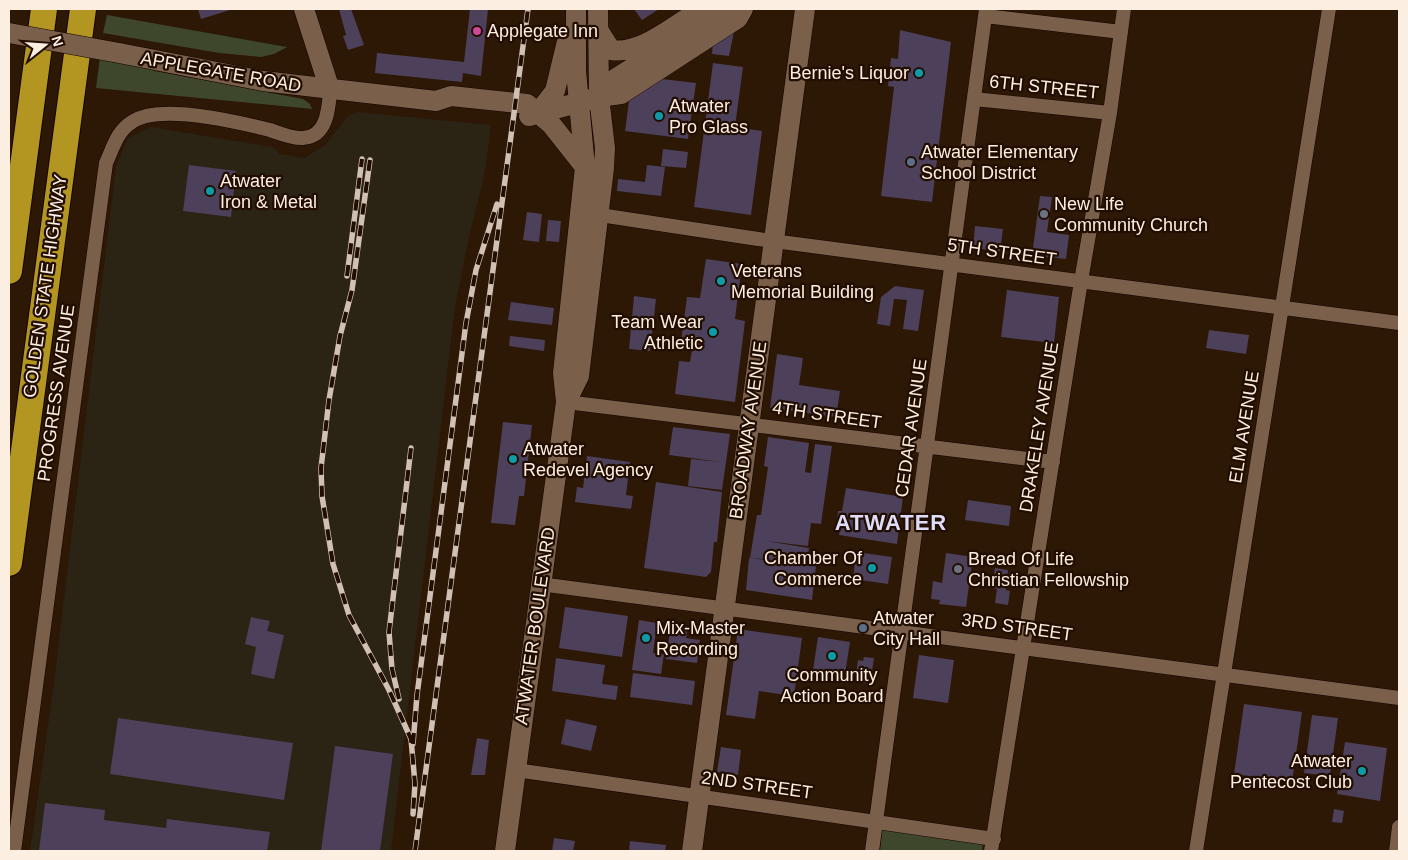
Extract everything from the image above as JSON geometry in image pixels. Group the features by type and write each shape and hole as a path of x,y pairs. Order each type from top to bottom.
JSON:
{"highway":[{"path":"9,270 44,9"},
{"name":"GOLDEN STATE HIGHWAY","path":"9,563 83,9"},
{"path":"76,57 94,9"}],"main road":[{"path":"304,9 330,90"},
{"path":"575,9 555,91 538,113 561,136 585,166"},
{"name":"ATWATER BOULEVARD","path":"505,851 566,402 563,373 585,166 578,104 575,9"},
{"path":"597,18 611,50 625,52 646,43 703,9"},
{"path":"599,97 614,79 725,9"},
{"name":"APPLEGATE ROAD","path":"9,33 263,81 436,101 451,110 526,118 599,97 621,94 738,18 743,9"},
{"name":"BROADWAY AVENUE","path":"692,851 805,9"},
{"name":"ATWATER BOULEVARD","path":"566,402 579,376 600,215 605,148 599,97 597,18"}],"street":[{"name":"DRAKELEY AVENUE","path":"992,845 1081,281 1110,113 1124,9"},
{"name":"ELM AVENUE","path":"1196,851 1329,9"},
{"path":"985,12 1121,32"},
{"name":"CEDAR AVENUE","path":"872,851 985,12"},
{"name":"PROGRESS AVENUE","path":"14,851 106,163 118,134 132,122 144,116 166,113 235,121 303,138 314,134 323,126 329,110 330,90"},
{"name":"6TH STREET","path":"974,99 1110,113"},
{"name":"5TH STREET","path":"600,215 774,241 1399,324"},
{"name":"4TH STREET","path":"566,402 1053,462"},
{"name":"3RD STREET","path":"540,584 1399,698"},
{"name":"2ND STREET","path":"516,770 876,820 992,845"},
{"path":"1396,851 1399,827"}],"shaded area":[{"path":"358,112 491,125 485,172 455,307 391,851 30,851 53,690 116,166 128,138 151,127 273,147 280,154 304,158 325,145 348,116"}],"green space":[{"path":"107,15 287,47 274,54 261,57 219,53 103,33"},
{"path":"100,57 130,63 155,71 303,99 310,104 312,109 96,88"},
{"path":"883,823 983,841 982,851 880,851"}],"building":[{"path":"198,9 233,9 201,19"},
{"path":"339,9 351,9 364,45 348,50 343,36 346,35"},
{"name":"Applegate Inn","path":"470,9 488,9 481,76 463,73 462,82 375,73 377,53 464,62"},
{"path":"634,9 659,9 642,20"},
{"path":"735,27 729,56 712,54 713,42"},
{"path":"900,30 951,42 932,202 881,196 894,87 888,86 891,58 898,59"},
{"path":"713,63 743,67 735,127 762,131 751,215 694,207"},
{"name":"Atwater Pro Glass","path":"662,79 696,83 688,139 625,131 629,101"},
{"path":"663,149 688,152 686,168 661,166"},
{"name":"Atwater Iron & Metal","path":"189,165 236,171 231,217 183,211"},
{"path":"647,165 665,167 661,196 617,191 618,179 645,182"},
{"name":"New Life Community Church","path":"1040,196 1052,197 1047,232 1069,235 1066,259 1032,255"},
{"path":"527,212 542,214 539,242 523,240"},
{"path":"548,220 561,221 559,242 546,241"},
{"path":"975,226 1003,229 1000,251 973,248"},
{"path":"706,259 742,264 735,319 745,321 735,402 675,394 679,361 690,362 693,344 681,342 687,297 700,298"},
{"path":"895,286 924,290 918,331 903,329 907,300 894,299 890,326 877,324 881,297"},
{"path":"1007,290 1059,297 1054,343 1001,337"},
{"path":"634,296 656,299 650,351 629,349"},
{"path":"511,302 554,308 552,325 508,320"},
{"path":"1209,330 1249,335 1246,354 1206,348"},
{"path":"510,336 545,340 544,351 509,346"},
{"path":"777,354 803,358 799,385 840,391 836,417 770,408"},
{"name":"Atwater Redevel Agency","path":"503,422 532,425 524,496 519,496 515,525 491,523"},
{"path":"673,427 730,434 722,490 688,486 691,459 721,462 669,455"},
{"path":"768,437 809,443 805,472 811,473 815,444 832,446 821,524 811,523 808,546 766,541 809,548 807,563 750,558 757,515 761,515 768,467 764,466"},
{"path":"587,456 630,462 626,495 633,496 631,509 575,502 577,487 583,488"},
{"path":"656,482 722,492 717,542 714,542 711,572 706,577 644,568"},
{"path":"846,488 903,497 897,544 839,535 841,523 837,523 838,511 842,511"},
{"path":"968,500 1011,506 1009,526 965,520"},
{"name":"Chamber Of Commerce","path":"856,552 892,557 888,584 853,579"},
{"name":"Bread Of Life Christian Fellowship","path":"946,553 973,557 966,607 939,604 940,600 931,599 933,581 942,583"},
{"path":"749,558 816,566 812,600 746,590"},
{"path":"995,568 1008,570 1006,590 1010,591 1008,605 995,603 997,589 992,588"},
{"path":"565,607 628,616 622,657 559,648"},
{"path":"251,617 270,621 267,631 284,635 274,679 251,674 256,647 245,644"},
{"name":"Mix-Master Recording","path":"639,620 657,623 653,653 664,654 661,674 632,670"},
{"path":"671,624 688,627 686,638 700,640 697,663 666,659"},
{"path":"738,629 802,638 794,696 759,691 755,719 726,715"},
{"name":"Community Action Board","path":"818,637 850,642 845,674 813,670"},
{"path":"919,655 954,660 948,703 913,698"},
{"path":"864,657 874,658 870,684 855,682 858,660 863,661"},
{"path":"556,658 605,665 602,684 618,686 616,700 552,691"},
{"path":"633,673 695,681 692,705 630,697"},
{"path":"1244,704 1302,712 1292,782 1234,774"},
{"path":"1312,715 1338,718 1330,776 1304,773"},
{"path":"118,718 293,743 284,800 110,774"},
{"path":"566,719 597,726 591,751 561,744"},
{"path":"477,738 489,740 485,775 471,775"},
{"name":"Atwater Pentecost Club","path":"1345,742 1387,748 1380,801 1337,794"},
{"path":"335,746 393,754 380,851 321,851"},
{"path":"721,747 741,750 738,775 717,772"},
{"path":"45,803 105,810 104,820 166,828 167,819 270,832 267,851 39,851"},
{"name":"Atwater Pentecost Club","path":"1334,809 1344,811 1342,823 1332,822"},
{"path":"554,838 575,841 573,851 552,851"},
{"path":"630,841 666,845 665,851 629,851"}],"railway":[{"path":"415,851 528,9"},
{"path":"347,276 362,159"},
{"path":"370,160 352,290 340,336 329,400 321,468 322,496 333,564 349,615 389,690 411,739 415,784 413,814"},
{"path":"413,744 417,695 466,323 476,270 497,204"},
{"path":"399,699 392,669 389,632 411,448"}],"place":[{"name":"Applegate Inn","path":"477,31"},
{"name":"Bernie's Liquor","path":"919,73"},
{"name":"Atwater Pro Glass","path":"659,116"},
{"name":"Atwater Elementary School District","path":"911,162"},
{"name":"Atwater Iron & Metal","path":"210,191"},
{"name":"New Life Community Church","path":"1044,214"},
{"name":"Veterans Memorial Building","path":"721,281"},
{"name":"Team Wear Athletic","path":"713,332"},
{"name":"Atwater Redevel Agency","path":"513,459"},
{"name":"Chamber Of Commerce","path":"872,568"},
{"name":"Bread Of Life Christian Fellowship","path":"958,569"},
{"name":"Atwater City Hall","path":"863,628"},
{"name":"Mix-Master Recording","path":"646,638"},
{"name":"Community Action Board","path":"832,656"},
{"name":"Atwater Pentecost Club","path":"1362,771"}],"district":[{"name":"ATWATER","path":"891,522"}]}
